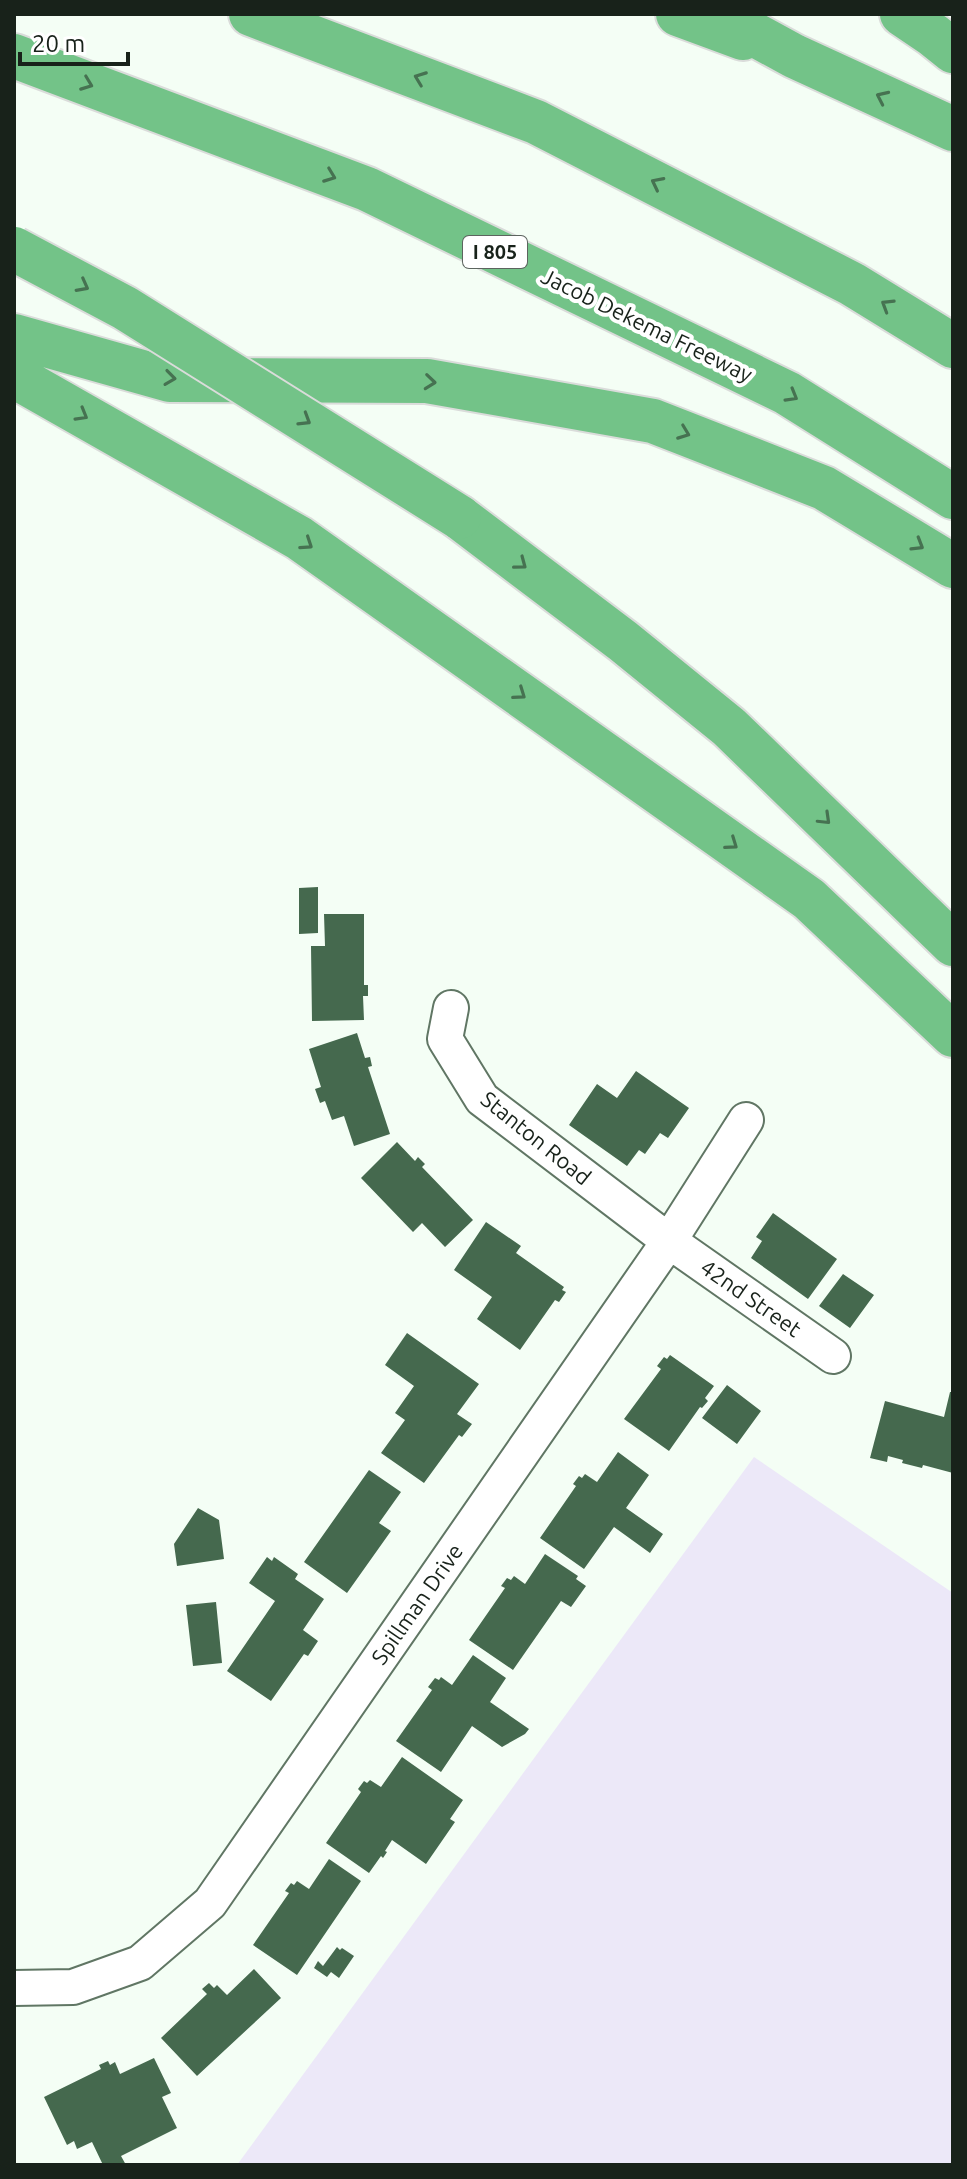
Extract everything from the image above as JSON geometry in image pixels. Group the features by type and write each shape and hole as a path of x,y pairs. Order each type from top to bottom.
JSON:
{"highway":[{"path":"251,14 536,122 852,284 953,346"},
{"path":"678,14 794,56"},
{"path":"717,14 794,56 953,129"},
{"path":"902,14 953,51"},
{"name":"Jacob Dekema Freeway","path":"14,56 367,189 787,393 953,497"},
{"path":"14,249 125,308 459,517 623,641 729,727 953,944"},
{"path":"14,336 170,380 427,381 653,421 824,488 953,566"},
{"path":"14,376 299,538 809,899 953,1035"}],"street":[{"name":"Stanton Road","path":"451,1008 445,1039 482,1099 669,1241"},
{"name":"Spillman Drive","path":"14,1988 73,1987 140,1963 210,1903 669,1241 746,1120"},
{"name":"42nd Street","path":"669,1241 833,1356"}],"shaded area":[{"path":"754,1457 953,1593 953,2165 237,2165"}],"building":[{"path":"318,887 318,933 299,934 299,888"},
{"path":"324,914 364,914 364,985 368,985 368,996 363,996 364,1020 312,1021 311,946 325,946"},
{"path":"357,1033 365,1058 370,1057 372,1066 368,1067 390,1134 354,1146 344,1116 332,1120 325,1101 320,1103 315,1089 321,1087 309,1049"},
{"path":"636,1071 689,1108 668,1138 660,1133 645,1154 639,1150 627,1166 569,1125 597,1084 617,1098"},
{"path":"397,1142 415,1161 418,1157 425,1164 422,1167 473,1220 445,1247 422,1223 413,1232 361,1178"},
{"path":"773,1213 837,1259 808,1299 751,1258 762,1241 756,1237"},
{"path":"486,1222 521,1246 516,1253 564,1287 562,1290 566,1292 559,1302 555,1300 520,1350 477,1319 492,1297 454,1270"},
{"path":"843,1274 874,1295 850,1328 819,1306"},
{"path":"407,1333 479,1384 457,1414 472,1424 462,1437 459,1435 424,1483 381,1453 405,1420 395,1413 414,1386 385,1365"},
{"path":"670,1355 714,1386 705,1398 708,1401 700,1407 669,1451 624,1419 661,1369 657,1366"},
{"path":"727,1385 761,1411 737,1444 702,1418"},
{"path":"950,1392 953,1392 953,1473 902,1463 903,1460 888,1456 887,1462 870,1458 885,1401 944,1417"},
{"path":"618,1452 649,1475 626,1508 663,1534 650,1553 614,1527 584,1569 540,1538 576,1486 573,1484 579,1476 582,1478 585,1474 597,1482"},
{"path":"369,1470 401,1492 379,1523 391,1531 347,1593 304,1562"},
{"path":"198,1508 219,1520 224,1559 177,1566 174,1544"},
{"path":"545,1554 578,1576 576,1579 586,1586 571,1607 561,1601 513,1670 469,1640 505,1588 501,1586 507,1578 511,1580 514,1576 525,1584"},
{"path":"267,1557 272,1561 274,1557 298,1574 295,1579 324,1599 303,1630 318,1641 308,1656 304,1654 271,1701 227,1671 275,1601 249,1583"},
{"path":"216,1602 222,1663 193,1666 186,1605"},
{"path":"473,1655 506,1678 490,1702 529,1729 502,1747 472,1726 441,1772 396,1741 432,1690 428,1687 435,1678 439,1680 441,1677 452,1685"},
{"path":"402,1757 463,1800 450,1819 455,1822 426,1864 392,1840 383,1858 381,1856 369,1873 326,1843 361,1792 358,1789 364,1781 367,1783 370,1780 381,1787"},
{"path":"329,1859 361,1881 297,1975 253,1945 289,1893 285,1891 291,1883 294,1885 297,1881 309,1889"},
{"path":"337,1947 354,1956 339,1978 331,1972 327,1977 314,1968 318,1961 323,1966"},
{"path":"254,1969 281,1998 197,2076 161,2038 207,1994 202,1989 209,1983 214,1988 217,1985 227,1995"},
{"path":"154,2058 171,2093 162,2097 177,2128 121,2156 126,2165 103,2165 92,2142 77,2149 74,2141 67,2145 44,2097 101,2069 99,2065 108,2061 110,2065 115,2062 120,2074"}]}
